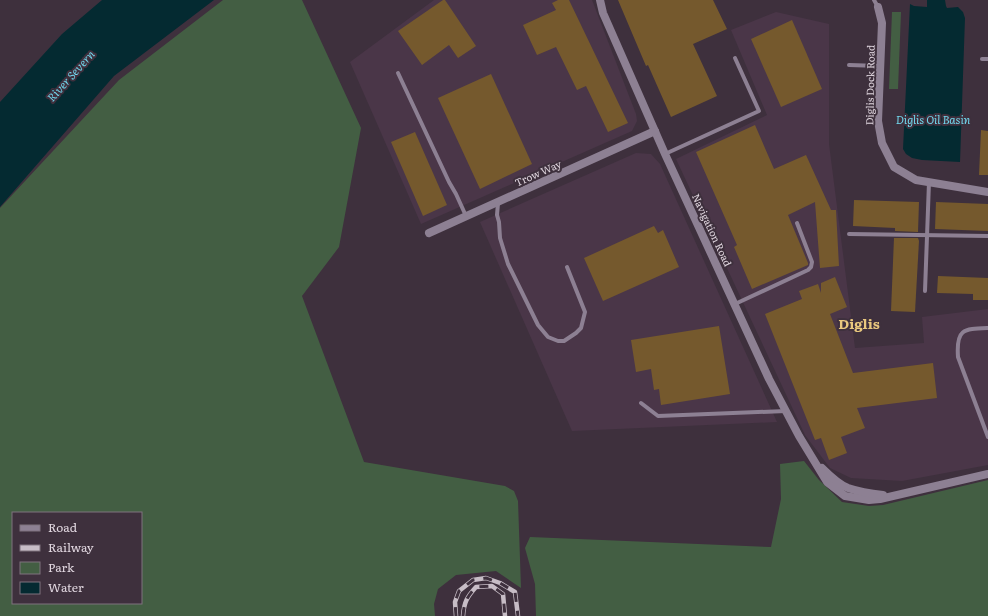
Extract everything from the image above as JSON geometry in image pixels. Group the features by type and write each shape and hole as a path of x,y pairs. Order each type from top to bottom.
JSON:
{"street":[{"name":"Navigation Road","path":"600,0 603,13 665,154 769,379 827,482 845,496 869,500 898,495 988,474"},
{"name":"Diglis Dock Road","path":"876,3 882,23 878,121 882,143 894,167 916,180 988,192"},
{"name":"Trow Way","path":"429,233 655,131"}],"lane":[{"path":"665,154 759,111 735,58"},
{"path":"982,59 988,59"},
{"path":"848,65 880,66"},
{"path":"398,73 448,182 456,194 466,216"},
{"path":"925,292 929,182"},
{"path":"498,202 497,215 500,238 508,264 538,325 548,336 558,341 564,341 581,328 585,312 567,268"},
{"path":"735,304 808,270 811,267 812,262 797,223"},
{"path":"849,234 988,236"},
{"path":"988,328 970,329 964,331 959,337 958,357 988,438"},
{"path":"641,403 658,416 786,411"}],"shaded area":[{"path":"434,0 592,0 636,114 637,121 632,131 421,224 350,62"},
{"path":"776,12 829,24 829,144 855,348 924,343 922,317 988,309 988,465 902,481 851,478 830,468 805,435 676,159 767,115 731,30"},
{"path":"636,153 651,154 660,164 777,422 572,431 480,222"}],"green space":[{"path":"223,0 302,0 361,128 339,247 302,296 364,462 505,486 514,491 518,501 521,588 496,571 456,575 438,589 434,604 435,616 0,616 0,208 119,80"},
{"path":"892,12 901,12 898,89 889,89"},
{"path":"804,461 819,480 842,502 869,506 883,505 988,480 988,616 536,616 535,584 525,548 530,537 771,547 781,499 780,464"}],"water":[{"name":"River Severn","path":"102,0 214,0 114,76 0,207 0,102 62,34"},
{"name":"Diglis Oil Basin","path":"927,0 945,0 947,8 958,7 963,12 965,18 960,162 912,158 906,154 903,149 910,4 914,6 927,7"}],"building":[{"path":"445,0 476,46 458,58 449,45 422,65 398,31"},
{"path":"558,0 569,0 628,123 608,132 586,86 577,90 556,47 537,55 523,25 556,10 552,3"},
{"path":"618,0 713,0 727,29 693,44 717,96 671,117 648,65 646,66"},
{"path":"792,20 822,89 781,107 751,39"},
{"path":"491,74 532,164 480,189 438,98"},
{"path":"755,125 774,169 806,155 831,210 836,210 839,266 820,268 815,202 788,215 808,265 752,289 734,247 737,245 696,152"},
{"path":"981,130 988,131 988,175 979,175"},
{"path":"415,132 447,205 423,216 391,142"},
{"path":"854,200 919,202 918,232 895,231 895,228 853,226"},
{"path":"936,202 988,204 988,231 935,229"},
{"path":"654,226 658,233 663,230 679,267 603,301 584,258"},
{"path":"894,238 918,238 919,241 915,312 891,311"},
{"path":"938,276 988,278 988,300 973,300 973,294 937,293"},
{"path":"835,277 847,307 830,314 853,373 933,363 937,398 857,408 865,428 841,437 847,453 829,460 821,438 815,440 765,314 802,299 799,291 818,284 821,293 821,283"},
{"path":"719,326 730,394 661,405 659,389 654,390 651,369 636,372 631,340"}],"railway":[{"path":"456,616 455,602 459,591 473,580 486,578 500,583 515,592 518,616"},
{"path":"463,616 466,600 476,587 492,586 503,594 505,616"}],"district":[{"name":"Diglis","path":"859,324"}]}
